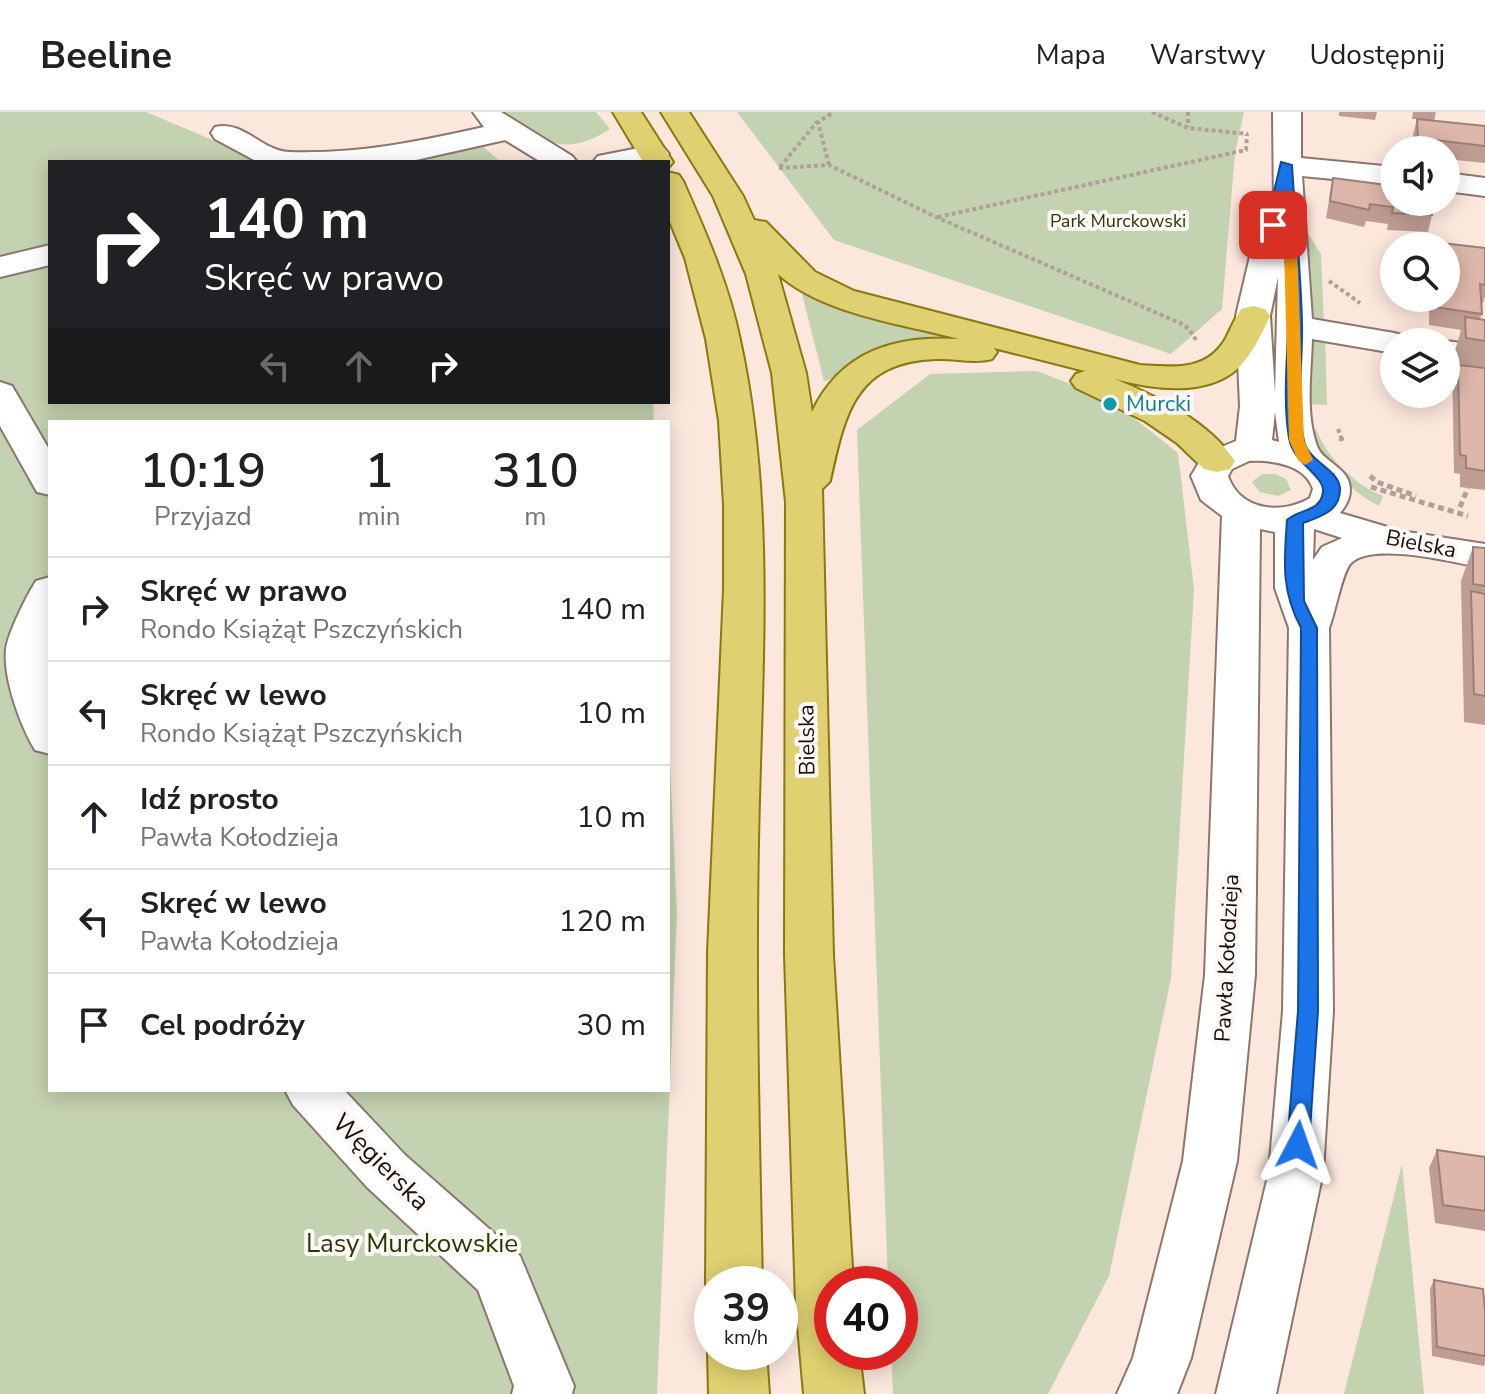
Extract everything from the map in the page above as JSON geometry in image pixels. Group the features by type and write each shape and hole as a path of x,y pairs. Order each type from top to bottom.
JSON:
{"main road":[{"path":"627,112 656,160"},
{"name":"Bielska","path":"675,112 728,196 762,274 789,373 805,502 809,955 825,1304 834,1394"},
{"path":"670,185 687,217 709,281 728,355 739,440 743,557 731,1105 734,1266"},
{"path":"728,196 792,273 816,289 1093,365 1139,375 1197,376 1217,368 1240,348 1253,316"},
{"path":"805,502 828,416 844,387 865,367 883,358 922,350 969,349 1058,370 1121,394 1202,445 1237,454"},
{"path":"1093,365 1153,389 1204,421 1237,454"},
{"path":"738,1370 739,1394"}],"street":[{"path":"1287,112 1286,165 1295,326 1296,440 1305,460"},
{"path":"307,160 390,157 498,121 559,160"},
{"path":"225,133 277,160"},
{"path":"1286,165 1380,175"},
{"path":"1237,454 1258,406 1253,316 1286,165"},
{"path":"1460,184 1485,187"},
{"path":"0,267 48,255"},
{"path":"1295,326 1380,341"},
{"path":"1460,353 1485,356"},
{"path":"0,393 48,480"},
{"path":"1309,628 1295,601 1292,562 1327,478 1305,460 1280,451 1237,454 1210,471 1209,482 1214,493 1241,512 1268,519 1313,508"},
{"name":"Bielska","path":"1313,508 1383,513 1478,529"},
{"name":"Bielska","path":"1313,508 1397,542 1485,556"},
{"name":"Pawła Kołodzieja","path":"1147,1394 1162,1358 1210,1161 1230,975 1241,512"},
{"path":"1246,1394 1296,1172 1308,1011 1309,628 1321,603 1325,568 1334,555 1354,546 1397,542"},
{"path":"48,595 27,649 36,710 48,735"},
{"name":"Węgierska","path":"313,1092 386,1171 500,1274 544,1386 542,1394"}],"path":[{"path":"834,112 818,122 779,168 829,165 936,217 1180,323 1196,339 1198,353"},
{"path":"936,217 1246,150 1247,134 1188,128 1152,112"},
{"path":"1188,112 1188,128"},
{"path":"818,122 829,165"},
{"path":"1460,507 1468,488"},
{"path":"1394,495 1478,529"}],"green space":[{"name":"Lasy Murckowskie","path":"0,112 146,112 260,160 48,160 48,404 653,404 654,420 48,420 48,1092 670,1092 657,1394 0,1394"},
{"path":"499,112 596,112 610,129 579,143 565,144 540,137"},
{"name":"Park Murckowski","path":"737,112 1244,112 1235,153 1222,309 1171,354 834,240"},
{"path":"480,144 499,160 426,160"},
{"path":"1307,232 1321,254 1324,325 1305,318"},
{"path":"802,294 953,335 950,341 913,343 866,354 824,381"},
{"path":"1325,334 1327,405 1302,404 1304,335"},
{"path":"1037,371 1111,400 1178,453 1194,589 1171,978 1109,1276 1048,1394 893,1394 892,1370 918,1370 918,1266 887,1266 857,430 930,374"},
{"path":"1301,425 1316,429 1327,450 1343,469 1362,485 1383,496 1379,506 1355,491 1334,472"},
{"path":"1262,474 1275,474 1286,479 1291,490 1278,496 1260,492 1252,482"},
{"name":"Lasy Murckowskie","path":"670,764 677,913 670,1081"},
{"path":"1402,1164 1424,1394 1344,1394"}],"building":[{"path":"1417,119 1485,126 1485,146 1460,143 1460,136 1418,136"},
{"path":"1333,178 1380,184 1380,205 1370,204 1369,210 1330,201"},
{"path":"1460,245 1485,248 1485,285 1480,284 1482,314 1460,311"},
{"path":"1465,317 1485,320 1485,341 1466,338"},
{"path":"1460,365 1485,368 1485,471 1466,468 1466,456 1460,455"},
{"path":"1473,547 1485,548 1485,586 1473,584"},
{"path":"1471,591 1485,594 1485,696 1474,694"},
{"path":"1437,1150 1485,1157 1485,1211 1443,1205"},
{"path":"1434,1280 1483,1289 1485,1356 1437,1347"}],"slow traffic":[{"path":"1291,246 1296,440 1305,460"}],"place":[{"name":"Murcki","path":"1110,404"}],"route":[{"path":"1273,225 1286,165 1295,326 1296,440 1305,460 1318,468 1332,488 1332,496 1321,511 1295,520 1292,562 1295,601 1309,628 1308,1011 1298,1145"}]}
